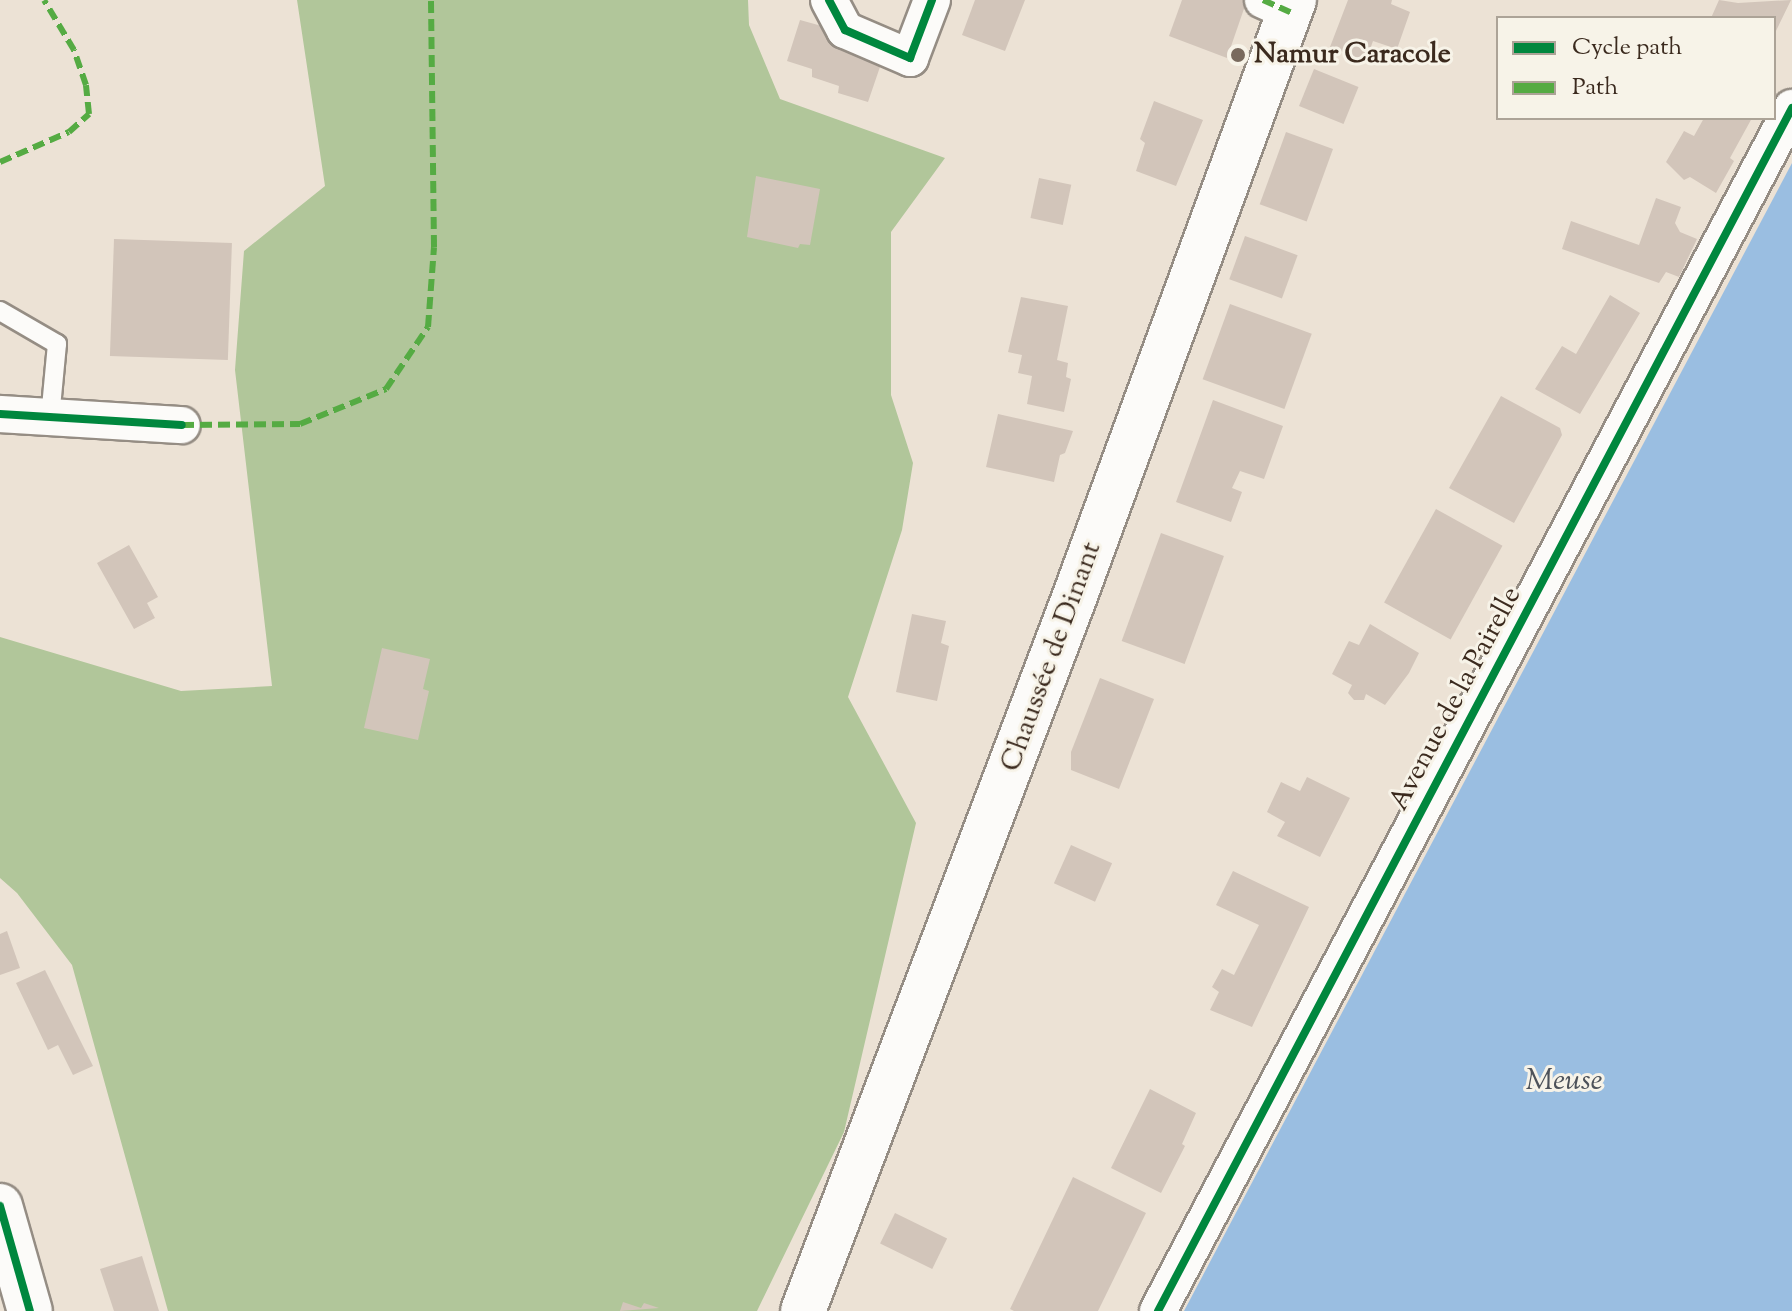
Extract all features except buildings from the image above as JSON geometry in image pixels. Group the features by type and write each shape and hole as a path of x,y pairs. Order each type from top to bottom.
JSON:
{"main road":[{"name":"Chaussée de Dinant","path":"803,1311 1076,593 1282,4"},
{"path":"0,1206 30,1311"}],"street":[{"path":"829,0 845,30 910,58 932,0"},
{"name":"Avenue de la Pairelle","path":"1158,1311 1792,108"},
{"path":"0,414 182,425"}],"lane":[{"path":"0,311 57,344 50,418"}],"green space":[{"path":"297,0 748,0 749,25 780,99 945,158 891,232 891,395 913,463 902,530 848,697 916,823 844,1132 757,1311 168,1311 72,965 17,893 0,878 0,637 181,691 272,686 235,370 244,251 325,186"}],"water":[{"name":"Meuse","path":"1792,163 1792,1311 1184,1311"}],"marked path":[{"path":"0,162 69,132 89,114 86,85 74,50 44,0"},
{"path":"182,425 300,424 386,389 428,327 434,247 431,0"},
{"path":"1263,0 1290,12"}],"cycle path":[{"path":"829,0 845,30 910,58 932,0"},
{"path":"1158,1311 1792,108"},
{"path":"0,414 182,425"},
{"path":"0,1206 30,1311"}],"place":[{"name":"Namur Caracole","path":"1238,55"}]}
